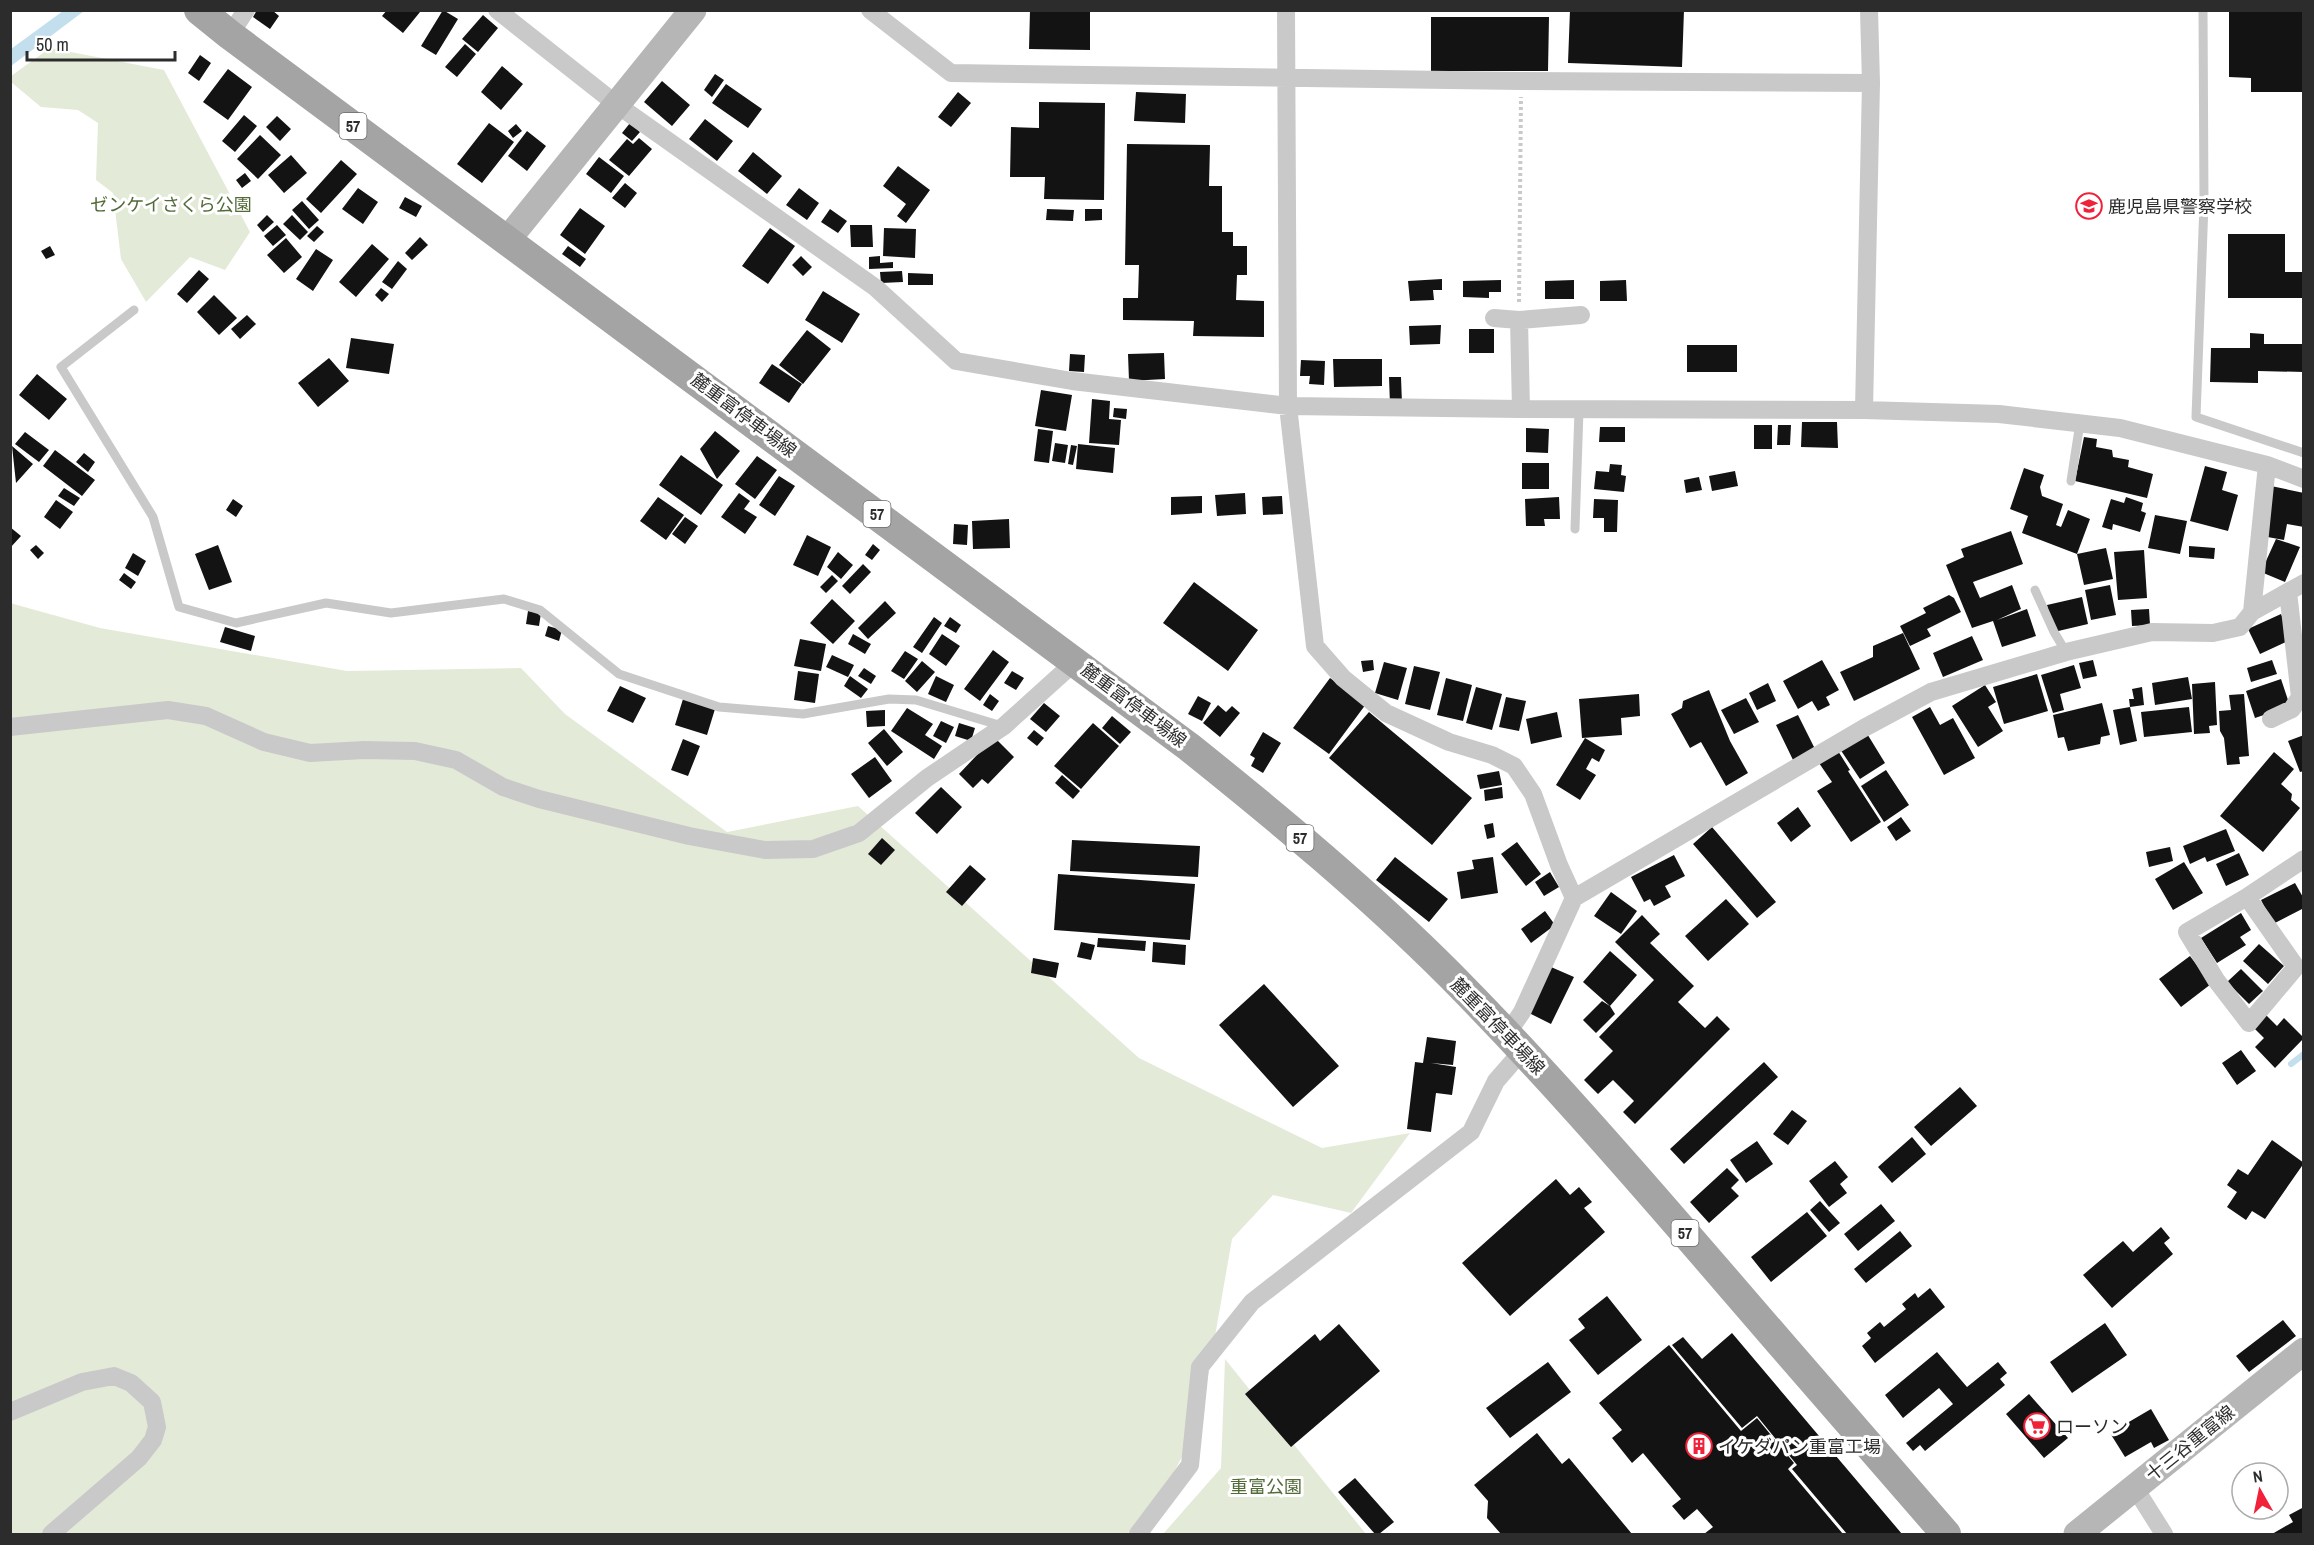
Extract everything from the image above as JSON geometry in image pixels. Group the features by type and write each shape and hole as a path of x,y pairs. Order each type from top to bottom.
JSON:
{"main road":[{"name":"麓重富停車場線","path":"199,10 1076,661 1261,804 1371,900 1449,974 1515,1042 1658,1201 1946,1534"}],"street":[{"path":"230,35 246,10"},
{"path":"497,10 616,104 876,288 956,361 1072,381 1288,406 1521,410 1864,410 1999,414 2120,428 2267,465 2304,479"},
{"path":"508,239 693,10"},
{"path":"870,10 951,73 1521,81 1871,82"},
{"path":"1286,10 1288,406 1315,646 1343,678 1386,712 1449,742 1492,755 1514,766 1533,794 1559,866 1574,898"},
{"path":"1864,410 1871,82 1869,10"},
{"path":"1494,318 1519,320 1581,315"},
{"path":"1519,320 1521,410"},
{"path":"2252,612 2267,465"},
{"path":"1138,1534 1190,1465 1200,1367 1252,1302 1471,1132 1515,1042 1522,1012 1574,898 1854,734 1931,692 2066,652 2152,632 2213,633 2240,627 2252,612 2296,588 2300,697 2292,710 2271,719"},
{"path":"10,727 168,710 206,716 264,742 310,753 364,750 415,751 456,760 503,787 539,799 689,836 765,850 813,849 859,834 927,778 1004,726 1076,661"},
{"path":"2247,897 2296,967 2249,1023 2216,980 2187,932 2247,897 2304,859"},
{"name":"十三谷重富線","path":"2077,1534 2304,1351"},
{"path":"10,1412 82,1382 114,1376 131,1383 152,1402 157,1427 153,1440 139,1458 51,1534"},
{"path":"2135,1488 2164,1534"}],"lane":[{"path":"2203,10 2204,204 2196,417 2304,453"},
{"path":"134,310 61,367 153,517 179,607 236,623 326,603 391,613 504,599 540,610 619,674 719,707 803,714 889,699 916,700 1004,726"},
{"path":"1575,529 1579,410"},
{"path":"2070,481 2080,423"},
{"path":"2035,590 2066,652"}],"path":[{"path":"1519,320 1521,81"}],"green space":[{"name":"ゼンケイさくら公園","path":"50,48 164,70 250,232 225,270 190,257 146,302 121,259 113,193 96,180 98,123 78,110 41,107 11,82 11,76"},
{"path":"10,603 100,628 347,671 521,668 565,714 727,832 858,806 1139,1058 1322,1148 1410,1133 1351,1213 1273,1195 1232,1239 1200,1422 1143,1532 1109,1534 11,1534"},
{"name":"重富公園","path":"1225,1359 1366,1534 1163,1534 1221,1468"}],"water":[{"path":"63,11 84,11 11,66 11,49"}],"building":[{"path":"257,10 272,10 279,16 270,29 253,17"},
{"path":"387,10 419,10 420,12 403,33 382,16"},
{"path":"443,10 458,19 436,55 421,46"},
{"path":"1030,10 1090,10 1090,50 1029,49"},
{"path":"1570,10 1684,10 1682,67 1568,63"},
{"path":"2229,10 2304,10 2304,92 2251,92 2251,78 2229,77"},
{"path":"483,15 498,28 478,52 462,39"},
{"path":"1431,17 1549,17 1548,71 1431,71"},
{"path":"465,44 476,54 457,77 445,67"},
{"path":"200,55 211,63 199,81 188,73"},
{"path":"502,66 523,84 501,110 481,92"},
{"path":"228,69 252,87 228,120 203,102"},
{"path":"715,74 724,80 712,97 704,90"},
{"path":"662,81 690,105 672,126 644,102"},
{"path":"726,84 762,109 748,128 712,103"},
{"path":"958,92 971,103 951,127 938,117"},
{"path":"1136,92 1186,94 1185,123 1134,121"},
{"path":"1039,102 1105,103 1104,200 1044,199 1045,177 1010,177 1011,127 1039,128"},
{"path":"244,115 257,126 235,152 222,141"},
{"path":"277,116 291,129 280,141 266,127"},
{"path":"705,119 733,141 717,161 689,139"},
{"path":"489,123 514,142 482,183 457,164"},
{"path":"630,123 640,132 632,141 622,133"},
{"path":"516,124 522,131 513,138 508,131"},
{"path":"527,131 546,146 527,171 508,156"},
{"path":"260,135 281,155 258,179 237,159"},
{"path":"639,138 652,149 629,176 609,160 627,139 633,144"},
{"path":"1127,144 1210,145 1209,186 1222,186 1222,232 1233,232 1233,246 1247,246 1247,275 1237,275 1236,300 1264,301 1264,337 1193,336 1194,321 1123,320 1123,298 1138,298 1139,265 1125,265"},
{"path":"753,152 782,176 767,194 738,171"},
{"path":"291,155 307,173 284,193 268,175"},
{"path":"599,157 624,176 611,193 586,174"},
{"path":"341,160 357,174 321,213 306,199"},
{"path":"898,166 930,190 906,223 897,216 906,204 883,186"},
{"path":"245,173 251,181 242,188 236,180"},
{"path":"625,183 637,193 625,208 612,198"},
{"path":"358,188 378,202 363,224 342,209"},
{"path":"799,188 819,203 807,220 786,205"},
{"path":"405,197 422,206 416,217 399,208"},
{"path":"302,201 319,220 309,229 292,210"},
{"path":"580,208 605,226 585,254 560,235"},
{"path":"830,209 847,221 838,233 821,222"},
{"path":"1047,209 1074,210 1073,221 1046,220"},
{"path":"1085,209 1102,209 1102,220 1085,221"},
{"path":"267,215 274,222 263,232 257,225"},
{"path":"292,215 308,232 300,240 283,224"},
{"path":"277,225 286,235 273,246 264,236"},
{"path":"850,225 872,225 873,247 851,247"},
{"path":"317,226 324,232 314,242 307,236"},
{"path":"770,228 795,246 768,284 742,266"},
{"path":"884,228 916,229 915,258 883,256"},
{"path":"2228,234 2285,234 2285,272 2304,272 2304,298 2228,298"},
{"path":"420,237 428,245 412,260 405,253"},
{"path":"286,238 302,257 284,273 267,255"},
{"path":"372,244 389,259 356,297 339,282"},
{"path":"50,246 55,255 46,259 41,251"},
{"path":"568,246 586,259 580,267 562,254"},
{"path":"316,249 333,260 313,291 296,279"},
{"path":"801,256 812,267 803,276 792,265"},
{"path":"880,256 880,263 893,262 893,268 869,269 869,257"},
{"path":"398,261 407,269 392,289 382,282"},
{"path":"199,270 209,279 187,303 177,294"},
{"path":"902,271 903,282 881,283 880,272"},
{"path":"908,273 933,274 933,285 908,285"},
{"path":"1442,279 1442,290 1433,290 1434,300 1410,301 1408,281"},
{"path":"1501,280 1501,292 1489,292 1489,298 1463,297 1463,281"},
{"path":"1574,280 1574,299 1545,299 1545,281"},
{"path":"1626,280 1627,301 1600,301 1600,281"},
{"path":"381,288 389,294 382,302 375,295"},
{"path":"823,291 860,314 842,343 805,320"},
{"path":"214,295 237,318 219,335 197,312"},
{"path":"247,315 256,324 240,339 231,329"},
{"path":"1441,325 1440,344 1410,345 1409,326"},
{"path":"1469,329 1494,329 1494,353 1469,353"},
{"path":"807,330 831,349 803,384 779,365"},
{"path":"2250,333 2264,334 2264,344 2304,344 2304,372 2258,371 2258,383 2210,382 2211,348 2250,348"},
{"path":"351,338 394,344 389,374 346,368"},
{"path":"1687,345 1737,345 1737,372 1687,372"},
{"path":"1164,353 1165,379 1129,381 1128,354"},
{"path":"1070,354 1085,355 1084,372 1069,371"},
{"path":"329,358 349,381 318,407 298,383"},
{"path":"1333,359 1382,359 1382,386 1334,387"},
{"path":"1301,360 1325,361 1324,385 1309,384 1310,376 1300,376"},
{"path":"772,364 802,384 789,403 759,383"},
{"path":"37,374 67,399 49,420 19,395"},
{"path":"1389,377 1401,377 1402,404 1390,405"},
{"path":"1041,390 1072,395 1066,431 1035,426"},
{"path":"1092,399 1110,401 1109,419 1121,420 1119,445 1089,443"},
{"path":"1114,408 1127,409 1126,419 1113,417"},
{"path":"1802,422 1837,422 1838,448 1801,447"},
{"path":"1754,425 1772,425 1772,449 1754,449"},
{"path":"1778,425 1791,425 1790,445 1777,445"},
{"path":"1600,427 1625,427 1625,442 1599,442"},
{"path":"1526,428 1549,429 1548,453 1526,452"},
{"path":"1038,429 1053,431 1049,463 1034,461"},
{"path":"715,431 740,451 717,479 700,449"},
{"path":"25,432 49,450 39,462 15,444"},
{"path":"2084,437 2097,439 2096,447 2112,450 2113,457 2129,460 2128,467 2153,474 2147,498 2075,481"},
{"path":"1055,443 1068,445 1065,463 1052,461"},
{"path":"1078,444 1115,448 1113,473 1076,469"},
{"path":"1071,445 1077,446 1073,465 1068,464"},
{"path":"12,446 33,464 16,483"},
{"path":"55,450 95,480 82,496 43,466"},
{"path":"84,453 95,462 88,472 76,462"},
{"path":"681,455 723,485 701,515 659,485"},
{"path":"757,456 777,470 755,499 735,484"},
{"path":"1522,463 1549,463 1549,489 1522,489"},
{"path":"1610,464 1622,465 1621,475 1626,476 1624,492 1594,489 1596,471 1609,472"},
{"path":"2205,466 2227,472 2222,490 2238,495 2228,531 2190,521"},
{"path":"2024,468 2044,475 2040,487 2042,496 2063,504 2056,525 2061,527 2068,510 2090,519 2077,554 2022,533 2028,516 2010,509"},
{"path":"1735,471 1738,486 1712,491 1709,476"},
{"path":"779,476 795,486 775,516 759,505"},
{"path":"1699,477 1702,490 1686,493 1684,480"},
{"path":"2271,486 2304,493 2304,527 2287,524 2284,540 2262,536"},
{"path":"64,488 80,498 74,506 58,496"},
{"path":"739,493 750,501 744,509 757,517 745,534 721,517"},
{"path":"1245,493 1246,514 1217,516 1215,495"},
{"path":"1202,496 1202,513 1171,515 1171,497"},
{"path":"1282,496 1283,514 1263,515 1262,497"},
{"path":"658,497 684,515 666,540 640,521"},
{"path":"1559,497 1560,519 1544,519 1545,526 1526,526 1525,499"},
{"path":"2126,497 2143,503 2141,511 2146,513 2140,532 2113,524 2112,530 2102,527 2111,499 2124,503"},
{"path":"233,499 243,506 236,517 226,510"},
{"path":"1594,499 1618,500 1617,532 1604,532 1604,518 1593,518"},
{"path":"56,500 73,512 60,529 44,517"},
{"path":"2155,515 2187,521 2180,554 2148,548"},
{"path":"685,517 698,526 685,544 672,534"},
{"path":"1009,519 1010,548 973,549 972,521"},
{"path":"954,524 968,525 967,545 953,544"},
{"path":"10,527 21,536 10,548"},
{"path":"2011,531 2023,564 1973,582 1980,598 2012,585 2021,609 1997,620 2027,609 2036,636 2002,647 1993,621 1972,628 1946,565 1964,557 1961,549"},
{"path":"807,535 831,547 818,576 793,565"},
{"path":"2276,539 2300,547 2285,582 2261,572"},
{"path":"873,544 880,550 872,560 865,555"},
{"path":"36,545 44,553 38,559 30,550"},
{"path":"218,545 232,582 209,590 195,554"},
{"path":"2189,546 2215,548 2214,559 2189,557"},
{"path":"2106,548 2113,579 2084,585 2077,554"},
{"path":"2144,550 2147,598 2118,600 2114,552"},
{"path":"838,552 853,565 841,579 827,567"},
{"path":"133,553 146,561 138,576 125,568"},
{"path":"863,564 871,572 850,594 842,586"},
{"path":"124,573 136,582 131,589 119,580"},
{"path":"832,575 838,581 826,593 820,587"},
{"path":"1194,582 1258,630 1228,671 1163,623"},
{"path":"2110,585 2116,615 2091,620 2085,590"},
{"path":"1949,595 1954,598 1961,612 1927,629 1931,636 1910,646 1900,626 1926,613 1923,608"},
{"path":"2082,597 2088,624 2054,632 2047,605"},
{"path":"832,599 855,621 833,644 810,623"},
{"path":"885,601 896,613 868,639 858,628"},
{"path":"2149,609 2150,625 2132,626 2131,610"},
{"path":"528,611 541,613 539,626 526,624"},
{"path":"2281,614 2292,639 2260,654 2248,629"},
{"path":"934,617 942,623 922,653 913,647"},
{"path":"950,617 961,625 956,633 944,626"},
{"path":"548,626 562,630 559,641 545,636"},
{"path":"225,627 255,636 251,651 220,642"},
{"path":"1903,633 1920,669 1854,701 1840,672 1873,657 1873,646"},
{"path":"853,634 871,644 865,654 848,644"},
{"path":"942,634 960,646 946,666 929,654"},
{"path":"1972,636 1983,660 1943,677 1933,653"},
{"path":"800,639 826,644 821,671 794,666"},
{"path":"993,650 1009,662 980,701 964,689"},
{"path":"905,651 918,659 904,679 891,671"},
{"path":"832,655 854,665 848,677 826,667"},
{"path":"1373,660 1374,670 1363,672 1361,661"},
{"path":"1822,660 1839,690 1826,697 1830,705 1818,711 1812,701 1798,709 1783,681"},
{"path":"2093,660 2097,676 2083,679 2079,663"},
{"path":"2272,660 2277,674 2251,682 2247,668"},
{"path":"922,661 935,672 917,692 905,681"},
{"path":"1384,662 1407,668 1398,700 1375,693"},
{"path":"2074,665 2081,688 2060,694 2064,710 2053,713 2041,675"},
{"path":"1414,666 1440,672 1430,710 1405,704"},
{"path":"864,668 876,676 871,684 858,676"},
{"path":"798,671 819,674 815,703 794,700"},
{"path":"1012,671 1024,678 1016,690 1004,683"},
{"path":"2037,674 2048,711 2004,724 1993,687"},
{"path":"850,676 868,689 861,698 844,686"},
{"path":"936,676 954,685 946,702 928,694"},
{"path":"2188,677 2192,699 2155,705 2152,683"},
{"path":"1330,678 1366,704 1329,754 1293,728"},
{"path":"1446,678 1472,685 1463,721 1437,715"},
{"path":"2281,679 2290,706 2255,718 2246,691"},
{"path":"2215,682 2217,725 2209,726 2210,733 2194,734 2192,684"},
{"path":"1768,683 1776,701 1757,710 1749,693"},
{"path":"1985,685 1996,702 1988,707 2003,731 1978,747 1952,706"},
{"path":"620,686 646,698 633,723 607,711"},
{"path":"1476,687 1502,694 1492,730 1466,723"},
{"path":"2142,687 2144,705 2130,707 2129,699 2134,699 2132,689"},
{"path":"1709,690 1730,741 1748,773 1726,786 1701,742 1690,748 1671,714 1682,708 1683,701"},
{"path":"990,694 999,701 992,711 983,705"},
{"path":"1639,694 1640,716 1621,718 1622,735 1582,738 1579,699"},
{"path":"2244,694 2249,756 2239,757 2240,764 2227,765 2224,738 2220,731 2219,711 2231,710 2229,695"},
{"path":"1198,696 1211,703 1202,721 1188,714"},
{"path":"1506,697 1526,701 1519,731 1499,727"},
{"path":"1746,698 1759,722 1734,734 1721,710"},
{"path":"683,699 715,709 707,735 675,725"},
{"path":"1044,703 1060,716 1046,732 1030,719"},
{"path":"2102,703 2110,735 2101,737 2100,744 2068,751 2064,737 2058,738 2053,715"},
{"path":"1218,705 1226,712 1232,706 1240,713 1220,737 1203,723"},
{"path":"1930,707 1940,725 1953,718 1975,758 1944,775 1912,717"},
{"path":"2130,707 2137,741 2120,745 2113,710"},
{"path":"2189,707 2192,732 2144,737 2141,712"},
{"path":"907,708 933,724 925,735 942,746 934,759 891,731"},
{"path":"885,710 885,726 867,727 866,711"},
{"path":"1369,712 1472,798 1432,845 1329,758"},
{"path":"1557,712 1562,737 1531,744 1526,719"},
{"path":"1798,715 1816,751 1794,762 1776,725"},
{"path":"1112,716 1131,732 1120,744 1102,728"},
{"path":"941,721 954,727 946,743 933,736"},
{"path":"959,723 975,728 971,741 955,736"},
{"path":"1093,723 1119,746 1081,789 1054,766"},
{"path":"884,729 903,752 887,766 868,743"},
{"path":"1034,730 1044,738 1037,746 1027,738"},
{"path":"1263,732 1281,743 1263,773 1251,766 1255,758 1250,755"},
{"path":"1866,732 1885,763 1860,779 1840,749"},
{"path":"2304,735 2304,771 2300,772 2288,741"},
{"path":"994,737 1014,757 988,784 982,779 973,788 959,774"},
{"path":"1585,738 1605,750 1599,762 1592,758 1586,769 1596,775 1580,800 1556,785"},
{"path":"683,739 700,746 688,776 671,770"},
{"path":"1838,751 1850,770 1848,771 1881,822 1851,842 1817,791 1832,782 1819,763"},
{"path":"2274,752 2294,769 2281,784 2292,794 2291,800 2300,808 2263,852 2220,816"},
{"path":"875,757 892,781 869,798 851,774"},
{"path":"1886,770 1909,805 1884,822 1861,786"},
{"path":"1499,771 1502,785 1480,789 1477,775"},
{"path":"1062,775 1080,791 1073,799 1055,783"},
{"path":"941,787 962,807 937,834 915,813"},
{"path":"1502,787 1503,798 1485,801 1484,790"},
{"path":"1798,807 1811,826 1791,842 1777,823"},
{"path":"1901,817 1911,831 1896,841 1887,827"},
{"path":"1493,823 1495,837 1487,839 1484,825"},
{"path":"1712,827 1776,902 1757,918 1693,844"},
{"path":"2226,829 2235,851 2207,862 2205,857 2190,864 2183,846"},
{"path":"882,838 895,850 881,865 868,854"},
{"path":"1072,840 1200,846 1198,877 1070,871"},
{"path":"1517,842 1541,874 1526,886 1501,854"},
{"path":"2170,847 2173,861 2149,867 2146,852"},
{"path":"2239,853 2249,875 2226,886 2216,864"},
{"path":"1674,855 1685,876 1665,886 1671,897 1654,906 1650,899 1644,902 1631,877"},
{"path":"1395,857 1448,899 1429,922 1376,880"},
{"path":"1493,857 1498,893 1461,899 1457,872 1474,869 1472,860"},
{"path":"2184,862 2203,893 2173,910 2155,879"},
{"path":"970,865 986,879 962,906 946,892"},
{"path":"1550,872 1559,887 1544,896 1535,882"},
{"path":"1058,874 1195,884 1190,940 1054,930"},
{"path":"2295,883 2304,899 2304,908 2273,924 2261,900"},
{"path":"1611,892 1637,911 1621,934 1594,916"},
{"path":"1726,899 1749,924 1708,961 1685,936"},
{"path":"1545,911 1555,925 1531,943 1521,929"},
{"path":"2241,913 2251,930 2240,937 2246,945 2217,963 2201,938"},
{"path":"1642,915 1660,934 1650,943 1694,986 1678,1002 1705,1028 1717,1016 1730,1029 1635,1124 1623,1112 1634,1101 1613,1080 1598,1094 1584,1080 1613,1051 1599,1037 1654,980 1615,942"},
{"path":"1098,938 1146,941 1145,951 1097,947"},
{"path":"1081,942 1095,945 1091,960 1077,957"},
{"path":"1153,942 1186,945 1185,965 1152,962"},
{"path":"2259,944 2284,966 2268,984 2243,961"},
{"path":"1610,951 1637,975 1610,1006 1583,982"},
{"path":"2190,956 2211,984 2181,1007 2159,979"},
{"path":"1033,958 1059,963 1056,978 1031,973"},
{"path":"1551,967 1574,977 1551,1024 1529,1013"},
{"path":"2241,969 2263,991 2249,1004 2227,982"},
{"path":"1264,984 1339,1066 1293,1107 1219,1025"},
{"path":"1602,1001 1610,1006 1615,1014 1596,1033 1583,1020"},
{"path":"2266,1015 2277,1026 2284,1018 2304,1038 2275,1068 2255,1047 2264,1038 2253,1027"},
{"path":"1427,1037 1456,1041 1453,1065 1431,1063 1456,1067 1452,1095 1436,1093 1431,1132 1407,1129 1415,1062 1423,1063"},
{"path":"2241,1050 2256,1071 2237,1085 2222,1063"},
{"path":"1764,1062 1778,1077 1684,1164 1670,1149"},
{"path":"1960,1087 1977,1106 1931,1146 1914,1127"},
{"path":"1792,1110 1807,1121 1788,1145 1773,1134"},
{"path":"1912,1137 1926,1154 1892,1183 1878,1167"},
{"path":"2272,1140 2304,1163 2265,1219 2252,1211 2246,1220 2227,1207 2237,1192 2227,1185 2238,1169 2248,1175"},
{"path":"1757,1141 1773,1164 1746,1183 1730,1160"},
{"path":"1835,1161 1848,1177 1840,1184 1847,1193 1829,1207 1809,1181"},
{"path":"1727,1168 1739,1180 1731,1188 1739,1196 1709,1223 1690,1202"},
{"path":"1556,1179 1570,1195 1579,1187 1592,1202 1584,1208 1605,1232 1510,1316 1462,1263"},
{"path":"1820,1201 1840,1223 1829,1232 1810,1210"},
{"path":"1881,1204 1895,1221 1858,1251 1844,1234"},
{"path":"1807,1212 1827,1236 1771,1282 1751,1257"},
{"path":"2161,1227 2170,1238 2164,1243 2173,1254 2112,1308 2083,1275 2123,1241 2133,1252"},
{"path":"1900,1231 1912,1246 1866,1283 1854,1269"},
{"path":"1930,1288 1945,1307 1875,1363 1862,1346 1871,1338 1867,1333 1880,1322 1884,1327 1906,1309 1902,1304 1915,1293 1918,1298"},
{"path":"1607,1296 1642,1340 1598,1375 1569,1340 1585,1328 1578,1319"},
{"path":"2283,1320 2296,1336 2249,1372 2236,1356"},
{"path":"2105,1323 2127,1355 2072,1393 2050,1362"},
{"path":"1339,1324 1380,1371 1291,1447 1245,1394 1315,1334 1320,1341"},
{"path":"1732,1333 1902,1534 1847,1534 1792,1469 1797,1465 1757,1416 1742,1428 1672,1345 1683,1337 1702,1359"},
{"name":"イケダパン重富工場","path":"1669,1345 1741,1431 1757,1418 1794,1463 1788,1469 1843,1534 1704,1534 1713,1527 1697,1509 1684,1520 1672,1506 1681,1499 1643,1453 1632,1463 1612,1438 1622,1430 1599,1403"},
{"path":"1937,1352 1967,1387 1998,1362 2007,1373 2000,1379 2005,1385 1925,1451 1920,1445 1913,1451 1906,1443 1953,1404 1939,1388 1903,1418 1885,1395"},
{"path":"1548,1362 1571,1392 1510,1438 1486,1408"},
{"name":"ローソン","path":"2029,1394 2068,1438 2044,1458 2006,1414"},
{"path":"2151,1409 2169,1440 2154,1448 2151,1442 2125,1457 2110,1433"},
{"path":"1537,1433 1562,1464 1569,1458 1632,1534 1501,1534 1487,1518 1488,1501 1474,1485"},
{"path":"1355,1478 1394,1522 1379,1534 1375,1534 1338,1492"},
{"path":"2304,1507 2304,1534 2272,1534 2293,1522 2290,1514"}],"waterway":[{"path":"2291,1064 2304,1054"}],"place":[{"name":"鹿児島県警察学校","path":"2089,206"},
{"name":"ローソン","path":"2037,1426"},
{"name":"イケダパン重富工場","path":"1699,1446"}]}
